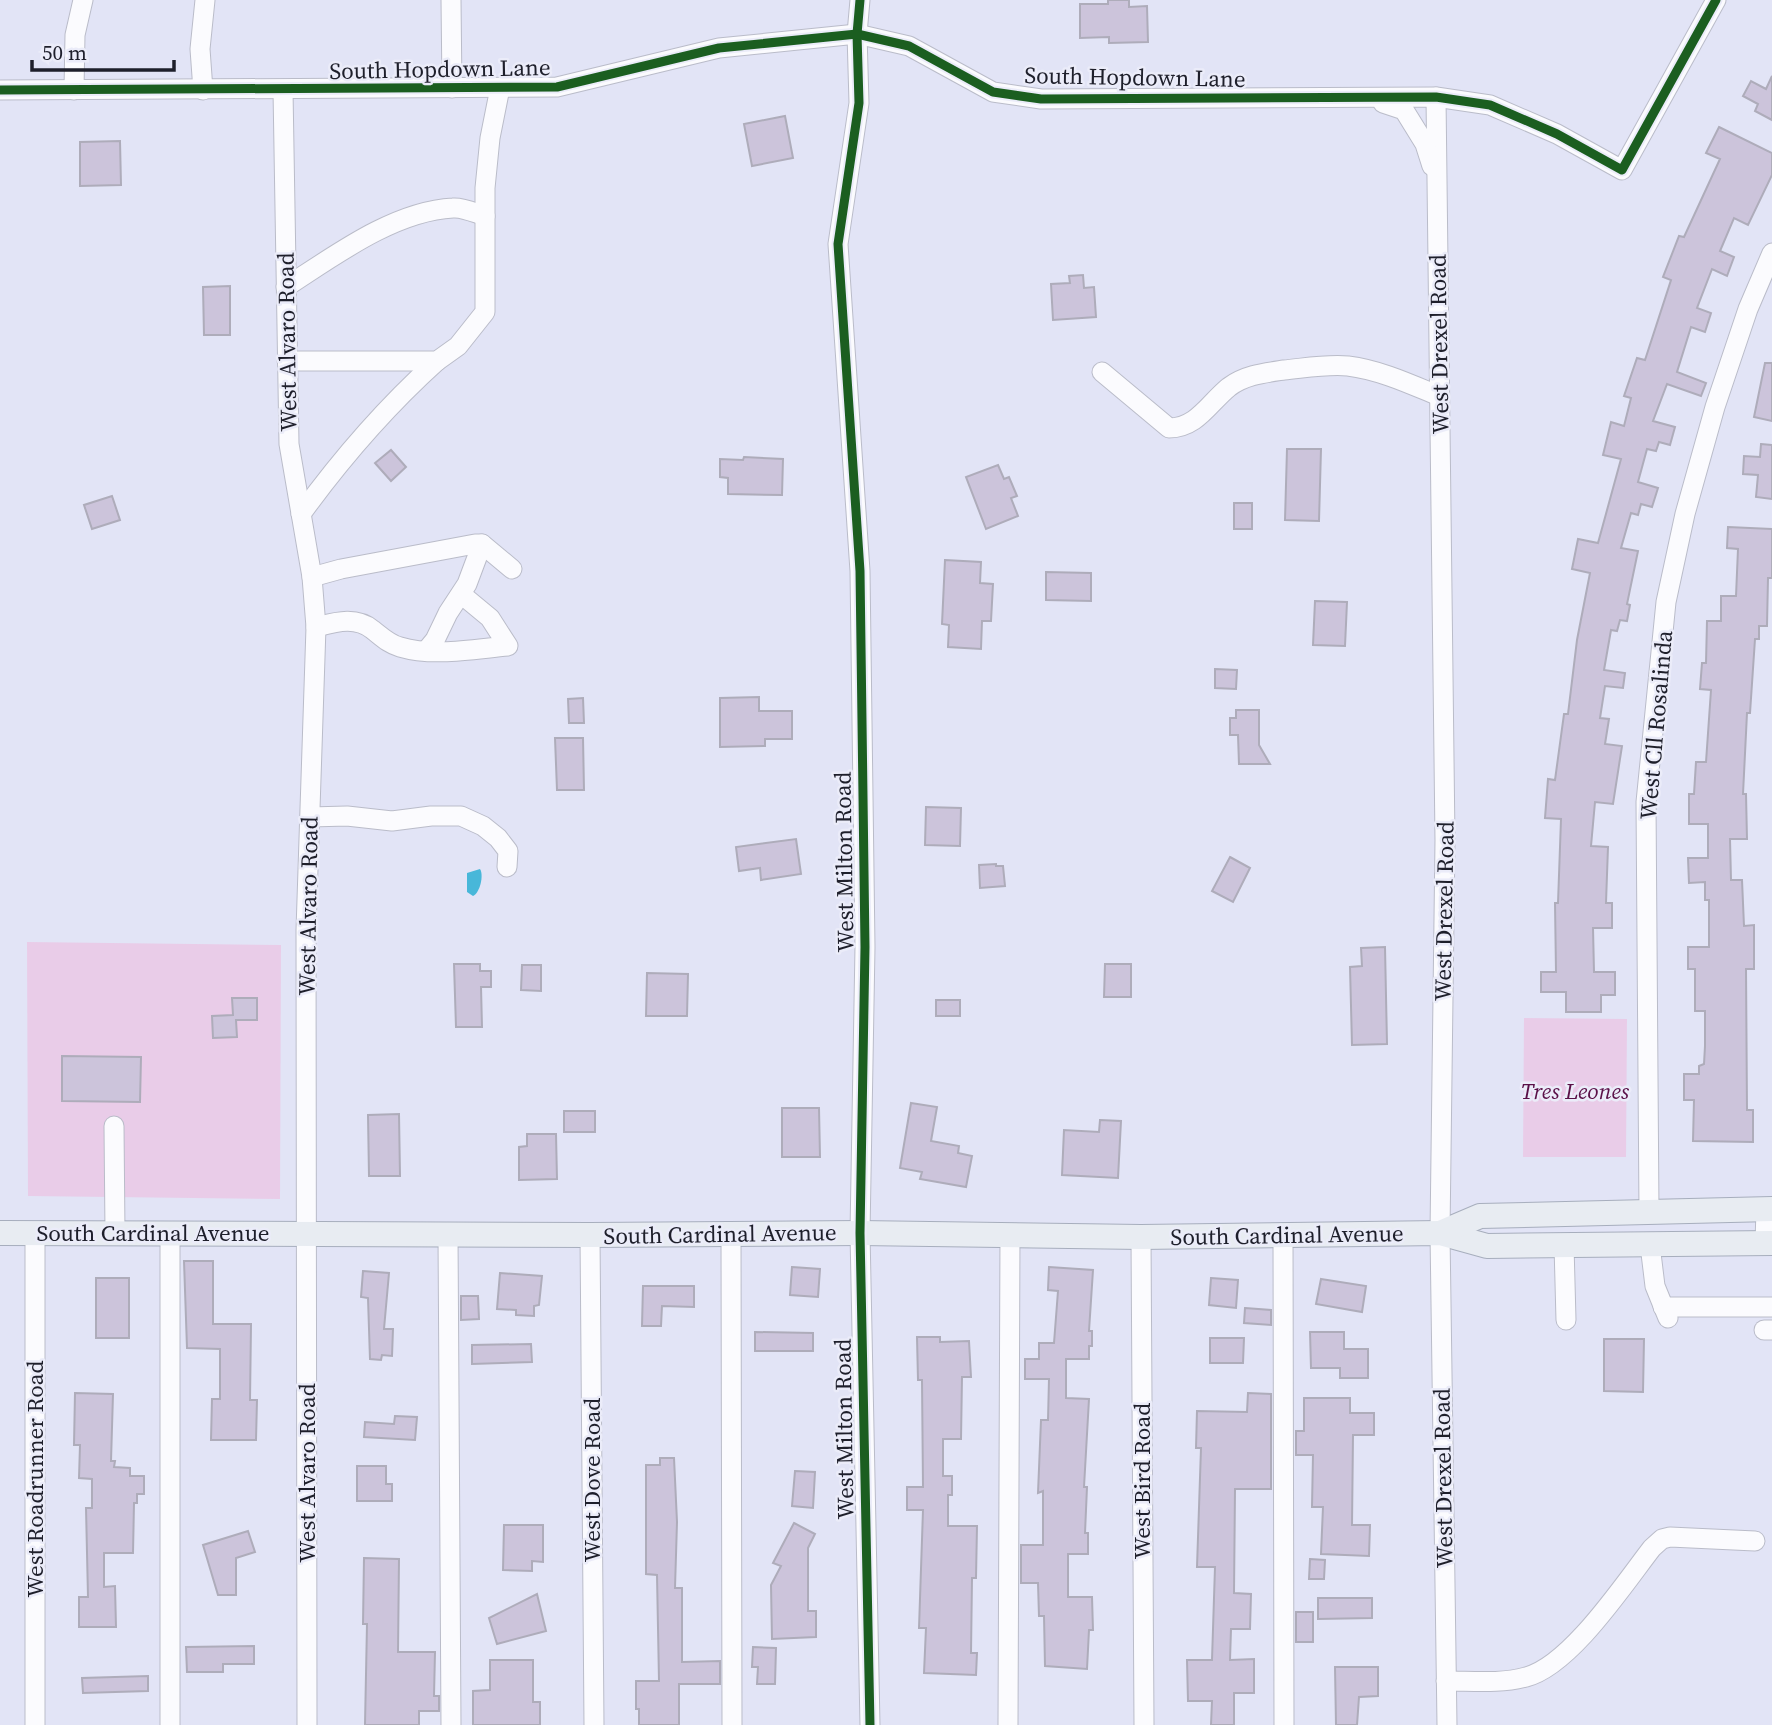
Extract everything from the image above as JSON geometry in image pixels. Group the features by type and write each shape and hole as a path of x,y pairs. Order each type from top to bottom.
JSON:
{"main road":[{"name":"South Cardinal Avenue","path":"1440,1233 1480,1216 1769,1209"},
{"name":"South Cardinal Avenue","path":"0,1233 860,1233 1140,1237 1440,1233 1487,1246 1768,1243"}],"street":[{"path":"75,90 75,35 83,0"},
{"path":"204,90 200,49 205,0"},
{"path":"451,0 452,89"},
{"name":"West Milton Road","path":"860,0 857,34 859,103 838,244 860,571 865,947 860,1233 870,1725"},
{"name":"South Hopdown Lane","path":"0,90 557,87 719,48 857,34 909,46 993,92 1041,100 1436,97 1490,105 1557,134 1622,170 1716,0"},
{"path":"301,514 338,464 412,383 458,346 485,312 485,188 490,138 500,88"},
{"name":"West Alvaro Road","path":"283,90 289,444 312,577 316,626 306,930 307,1725"},
{"name":"West Drexel Road","path":"1436,97 1445,840 1440,1233 1447,1725"},
{"path":"1369,98 1404,110 1425,144 1437,180"},
{"path":"286,287 333,257 408,216 456,207 485,216"},
{"name":"West Cll Rosalinda","path":"1649,1213 1646,802 1666,602 1685,514 1715,407 1748,309 1772,253"},
{"path":"287,361 437,361"},
{"path":"1102,372 1169,428 1193,423 1228,388 1247,376 1303,368 1348,366 1394,377 1439,396"},
{"path":"312,577 341,569 482,544 512,569"},
{"path":"426,651 467,584 482,544"},
{"path":"316,626 358,621 399,647 426,651 509,646 490,618 461,594"},
{"path":"310,817 347,816 392,821 430,816 461,816 483,826 498,838 508,851 507,867"},
{"path":"114,1126 114,1233"},
{"path":"1768,1243 1769,1209"},
{"name":"West Roadrunner Road","path":"35,1233 35,1725"},
{"path":"170,1233 170,1725"},
{"path":"448,1234 451,1725"},
{"path":"732,1234 732,1725"},
{"path":"1008,1725 1010,1234"},
{"name":"West Dove Road","path":"590,1235 594,1725"},
{"path":"1283,1235 1284,1725"},
{"name":"West Bird Road","path":"1140,1237 1144,1725"},
{"path":"1564,1245 1566,1320"},
{"path":"1650,1245 1655,1286 1666,1313 1772,1307"},
{"path":"1446,1681 1526,1677 1550,1667 1569,1651 1651,1548 1662,1539 1670,1537 1755,1541"}],"green space":[{"path":"27,942 281,945 280,1199 28,1196"},
{"name":"Tres Leones","path":"1524,1018 1627,1019 1626,1157 1523,1157"}],"water":[{"path":"480,869 481,884 473,896 467,892 467,873"}],"building":[{"path":"1108,0 1129,0 1129,7 1147,6 1148,42 1109,43 1109,37 1080,38 1080,4 1108,4"},
{"path":"1772,76 1772,120 1755,111 1758,104 1743,96 1751,81 1766,89"},
{"path":"785,116 793,158 752,166 744,124"},
{"path":"1719,127 1772,153 1772,175 1748,225 1734,218 1720,251 1734,257 1727,276 1712,269 1697,308 1711,313 1705,332 1691,327 1677,372 1706,383 1701,396 1667,384 1653,421 1675,427 1670,445 1659,442 1656,451 1647,449 1638,482 1658,488 1652,507 1641,504 1638,515 1631,513 1621,548 1638,551 1627,604 1630,605 1627,621 1620,620 1617,631 1611,630 1604,670 1625,673 1623,688 1605,686 1600,718 1609,719 1605,744 1622,746 1613,804 1595,802 1591,846 1608,847 1606,903 1612,903 1612,928 1593,928 1594,972 1615,972 1615,995 1601,995 1601,1012 1566,1012 1566,992 1541,992 1541,972 1556,972 1555,903 1558,903 1561,819 1545,818 1548,779 1555,780 1564,714 1568,714 1577,640 1590,573 1572,569 1578,539 1598,543 1621,459 1603,455 1611,422 1624,426 1631,398 1624,396 1637,358 1645,360 1671,280 1663,277 1679,236 1684,237 1720,159 1706,153"},
{"path":"120,141 121,185 80,186 80,142"},
{"path":"1083,275 1084,288 1094,287 1096,317 1053,320 1051,284 1070,283 1069,276"},
{"path":"230,286 230,335 204,335 203,287"},
{"path":"1765,363 1772,363 1772,421 1754,417"},
{"path":"1761,444 1772,445 1772,499 1756,497 1758,475 1743,474 1744,456 1760,457"},
{"path":"1287,449 1321,449 1319,521 1285,520"},
{"path":"391,450 406,467 391,481 375,463"},
{"path":"744,457 783,459 782,495 728,494 728,478 720,477 720,459 743,460"},
{"path":"998,465 1004,479 1009,477 1017,496 1011,498 1018,516 986,529 966,477"},
{"path":"112,496 120,520 92,529 84,505"},
{"path":"1234,503 1252,503 1252,529 1234,529"},
{"path":"1728,527 1772,529 1772,578 1768,578 1767,626 1759,626 1759,639 1755,639 1750,713 1747,713 1743,794 1746,794 1747,839 1730,839 1731,880 1742,880 1744,926 1754,925 1754,969 1746,969 1747,1110 1753,1110 1753,1142 1693,1141 1694,1100 1684,1100 1684,1074 1699,1074 1699,1066 1704,1064 1705,1046 1705,1011 1695,1011 1695,969 1688,969 1688,947 1709,947 1709,900 1705,900 1705,882 1689,883 1688,858 1708,858 1708,824 1689,824 1689,794 1694,794 1696,762 1706,762 1711,690 1700,689 1702,663 1706,663 1707,621 1721,621 1721,596 1736,596 1738,549 1727,548"},
{"path":"945,560 981,562 980,583 993,584 991,621 982,621 981,649 948,647 949,625 942,624"},
{"path":"1046,572 1091,573 1091,601 1046,600"},
{"path":"1315,601 1347,602 1345,646 1313,645"},
{"path":"1215,669 1237,670 1236,689 1215,688"},
{"path":"759,697 759,711 792,711 792,739 765,739 765,746 720,747 720,698"},
{"path":"583,698 584,723 569,723 568,699"},
{"path":"1236,710 1259,710 1259,745 1270,764 1239,764 1238,735 1230,735 1230,718 1236,718"},
{"path":"555,738 583,738 584,790 557,790"},
{"path":"926,807 961,808 960,846 925,845"},
{"path":"796,839 801,874 761,880 760,868 739,871 736,847"},
{"path":"1230,857 1250,868 1233,902 1212,891"},
{"path":"979,865 1003,866 1005,886 980,888"},
{"path":"1385,947 1387,1044 1352,1045 1350,967 1362,966 1361,948"},
{"path":"454,964 480,964 480,971 491,971 491,987 481,987 482,1027 456,1027"},
{"path":"1105,964 1131,964 1131,997 1104,997"},
{"path":"522,965 541,965 541,991 521,990"},
{"path":"647,973 688,974 687,1016 646,1016"},
{"path":"232,998 257,998 257,1020 236,1020 237,1037 213,1038 212,1016 233,1015"},
{"path":"936,1000 960,1000 960,1016 936,1016"},
{"path":"62,1056 141,1057 140,1102 62,1101"},
{"path":"911,1103 937,1107 931,1141 959,1146 958,1153 972,1156 966,1187 920,1179 922,1172 900,1168"},
{"path":"782,1108 819,1108 820,1157 782,1157"},
{"path":"564,1111 595,1111 595,1132 564,1132"},
{"path":"399,1114 400,1176 369,1176 368,1115"},
{"path":"1100,1120 1121,1121 1118,1178 1062,1175 1064,1130 1099,1132"},
{"path":"527,1134 556,1134 557,1179 519,1180 519,1147 527,1146"},
{"path":"184,1261 213,1261 213,1324 251,1324 250,1400 257,1400 256,1440 211,1440 212,1399 220,1399 220,1349 187,1348"},
{"path":"792,1267 820,1269 818,1297 790,1295"},
{"path":"1049,1267 1093,1270 1089,1331 1092,1331 1092,1346 1089,1346 1089,1359 1066,1359 1066,1398 1089,1399 1084,1487 1087,1487 1085,1533 1088,1533 1088,1554 1068,1554 1068,1597 1092,1597 1093,1630 1089,1630 1087,1669 1045,1666 1044,1616 1039,1616 1038,1583 1021,1583 1021,1545 1043,1545 1043,1491 1038,1493 1041,1420 1048,1420 1049,1379 1025,1379 1025,1359 1039,1359 1039,1343 1054,1343 1058,1291 1048,1290"},
{"path":"363,1271 389,1273 384,1329 393,1329 392,1356 382,1355 381,1360 370,1359 368,1298 361,1297"},
{"path":"500,1273 542,1276 539,1305 534,1306 534,1316 516,1315 516,1310 497,1309"},
{"path":"96,1278 129,1278 129,1338 96,1338"},
{"path":"1211,1278 1238,1280 1236,1308 1209,1305"},
{"path":"1321,1279 1366,1286 1362,1312 1316,1304"},
{"path":"643,1286 694,1286 694,1307 662,1306 661,1326 642,1326"},
{"path":"461,1296 478,1296 479,1319 461,1320"},
{"path":"1245,1308 1271,1310 1271,1325 1244,1323"},
{"path":"755,1332 813,1333 813,1351 755,1351"},
{"path":"1310,1332 1344,1332 1344,1349 1368,1349 1368,1378 1340,1378 1340,1368 1311,1368"},
{"path":"917,1337 940,1337 940,1342 969,1341 971,1377 962,1377 961,1439 943,1439 943,1476 952,1476 952,1495 948,1495 948,1526 977,1526 976,1578 972,1578 971,1653 977,1653 976,1675 924,1673 926,1628 919,1628 923,1510 907,1510 907,1487 923,1487 922,1380 918,1380"},
{"path":"1210,1338 1244,1338 1243,1363 1210,1363"},
{"path":"1604,1339 1644,1339 1643,1392 1604,1391"},
{"path":"531,1344 532,1362 472,1364 472,1345"},
{"path":"75,1393 113,1394 111,1461 115,1461 114,1467 130,1468 130,1476 144,1476 144,1494 137,1494 137,1503 134,1503 133,1553 104,1553 104,1587 115,1586 116,1627 79,1627 79,1597 88,1597 86,1508 92,1508 92,1479 79,1478 80,1445 74,1445"},
{"path":"1248,1393 1271,1394 1271,1489 1235,1489 1234,1593 1251,1594 1250,1629 1231,1629 1230,1660 1254,1659 1254,1693 1234,1693 1234,1725 1211,1725 1212,1701 1188,1701 1187,1660 1212,1660 1215,1567 1197,1567 1201,1448 1196,1448 1197,1411 1247,1412"},
{"path":"1304,1398 1350,1398 1350,1413 1374,1413 1374,1435 1353,1435 1352,1525 1370,1525 1369,1556 1321,1554 1323,1507 1312,1507 1313,1455 1296,1455 1296,1431 1304,1431"},
{"path":"395,1416 417,1417 415,1440 364,1437 365,1422 394,1424"},
{"path":"660,1458 674,1458 677,1522 675,1588 682,1588 682,1662 720,1661 720,1684 679,1684 679,1725 639,1725 636,1681 659,1681 657,1575 646,1574 646,1465 660,1465"},
{"path":"357,1466 386,1466 386,1484 392,1484 392,1501 357,1501"},
{"path":"795,1471 815,1472 813,1508 792,1506"},
{"path":"794,1523 815,1534 808,1548 808,1611 816,1611 816,1637 772,1639 771,1585 781,1566 773,1563"},
{"path":"504,1525 543,1525 543,1562 532,1561 532,1571 503,1570"},
{"path":"248,1531 255,1552 236,1558 236,1595 218,1595 203,1545"},
{"path":"364,1558 399,1559 398,1652 435,1652 434,1696 439,1696 439,1711 419,1711 419,1725 365,1725 367,1624 363,1624"},
{"path":"1310,1559 1325,1560 1324,1579 1309,1579"},
{"path":"537,1594 546,1631 497,1644 489,1618"},
{"path":"1318,1598 1372,1598 1372,1618 1318,1619"},
{"path":"1296,1612 1313,1612 1313,1642 1296,1642"},
{"path":"254,1646 254,1664 223,1664 223,1672 187,1672 186,1647"},
{"path":"753,1647 776,1648 775,1684 757,1684 758,1667 752,1667"},
{"path":"490,1660 533,1660 533,1702 540,1702 540,1725 473,1725 473,1691 490,1690"},
{"path":"1335,1667 1378,1667 1378,1696 1359,1697 1357,1725 1336,1725"},
{"path":"148,1676 148,1691 83,1693 82,1678"}],"cycle path":[{"path":"860,0 857,34 859,103 838,244 860,571 865,947 860,1233 870,1725"},
{"path":"0,90 557,87 719,48 857,34 909,46 993,92 1041,99 1436,97 1490,105 1557,134 1622,170 1716,0"}]}
